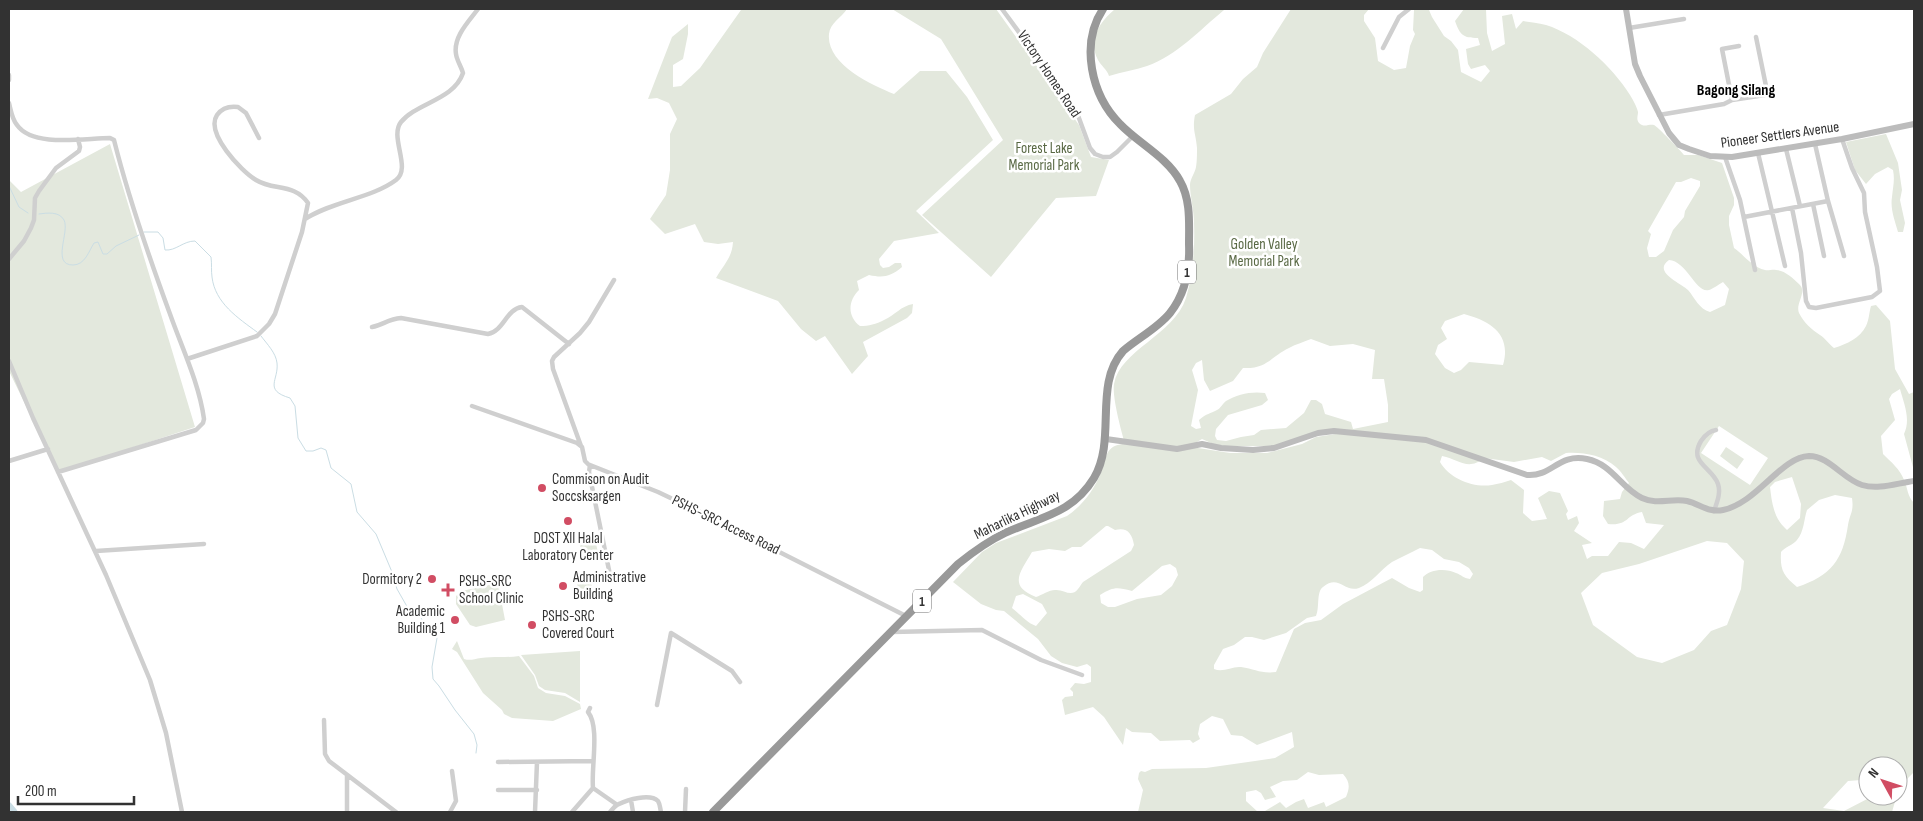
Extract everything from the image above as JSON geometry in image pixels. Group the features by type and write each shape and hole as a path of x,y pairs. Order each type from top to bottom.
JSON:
{"highway":[{"name":"1","path":"1103,9 1096,21 1091,38 1093,73 1106,107 1114,118 1133,136"},
{"name":"Maharlika Highway","path":"713,812 958,564 978,548 1007,532 1056,513 1077,500 1098,471 1106,439 1108,382 1114,364 1124,351 1169,314 1178,301 1185,282 1188,266 1189,222 1184,190 1179,179 1170,168 1133,136"}],"main road":[{"name":"Pioneer Settlers Avenue","path":"1626,9 1636,67 1669,133 1679,144 1710,156 1725,158 1815,144 1914,124"},
{"path":"1106,439 1177,449 1185,449 1202,444 1221,448 1253,450 1280,446 1327,431 1413,438 1440,444 1527,475 1541,474 1562,460 1570,458 1592,460 1604,465 1627,488 1642,498 1659,502 1687,501 1714,511 1723,510 1744,502 1790,464 1805,457 1819,458 1853,481 1866,486 1883,486 1914,481"}],"street":[{"path":"305,220 330,206 376,190 400,176 402,169 398,132 399,124 405,118 446,93 460,80 463,73 456,54 457,43 462,31 478,9"},
{"name":"Victory Homes Road","path":"1002,9 1076,110 1090,148 1095,154 1102,157 1110,157 1133,136"},
{"path":"1383,48 1397,20 1409,9"},
{"path":"1629,28 1684,19"},
{"path":"1659,115 1724,104 1732,100 1766,94 1756,37"},
{"path":"1732,100 1722,48 1738,46"},
{"path":"9,75 9,80"},
{"path":"9,103 14,122 26,133 54,141 110,138 114,140 136,222 187,359 203,414 203,423 196,430 58,472"},
{"path":"187,359 257,336 269,324 275,314 305,220 308,203 290,189 266,185 256,180 234,160 217,136 214,122 216,116 225,108 238,107 246,113 258,138"},
{"path":"9,259 32,228 35,198 39,190 56,168 78,150 80,147 78,139"},
{"path":"1792,208 1801,253 1808,307 1816,308 1872,297 1880,291 1864,193 1852,168 1842,139"},
{"path":"1815,144 1828,201 1844,256"},
{"path":"1786,149 1800,206"},
{"path":"1758,153 1784,266"},
{"path":"1725,158 1736,184 1755,270"},
{"path":"1744,218 1771,211 1828,201"},
{"path":"1813,204 1824,256"},
{"path":"610,575 588,466 552,364 554,357 589,322 614,280"},
{"path":"372,327 388,320 401,318 488,334 495,332 513,310 522,307 569,344"},
{"path":"9,361 58,472 96,551 150,680 166,733 182,812"},
{"path":"472,406 581,446"},
{"path":"1714,511 1719,497 1718,484 1699,461 1697,455 1699,444 1705,435 1716,430"},
{"path":"9,461 48,449"},
{"name":"PSHS-SRC Access Road","path":"588,466 593,465 692,508 906,616"},
{"path":"96,551 204,544"},
{"path":"892,632 982,630 1041,660 1082,675"},
{"path":"657,705 671,633 732,671 740,682"},
{"path":"572,812 593,788 594,730 592,718 588,712 590,708"},
{"path":"324,720 326,758 396,812"},
{"path":"498,762 592,761"},
{"path":"535,812 537,762"},
{"path":"450,812 456,801 452,771"},
{"path":"347,776 347,812"},
{"path":"593,788 616,804"},
{"path":"685,812 686,789"},
{"path":"498,790 537,790"},
{"path":"610,812 616,804 643,798 655,799 659,802 661,812"},
{"path":"631,800 633,812"}],"green space":[{"path":"847,9 834,24 829,34 830,45 842,64 863,79 894,94 920,71 946,71 967,97 993,140 916,211 939,233 894,241 879,259 880,265 883,268 895,263 901,263 902,267 890,275 869,275 857,281 859,290 855,294 850,308 853,318 860,326 878,323 913,304 912,313 907,318 863,342 868,356 852,374 825,336 816,341 801,329 778,301 716,278 729,257 733,242 718,244 704,242 695,224 665,234 650,219 666,195 670,170 670,134 677,119 669,103 657,98 648,99 672,37 688,24 683,59 673,65 673,87 681,86 700,68 741,10"},
{"name":"Forest Lake Memorial Park","path":"892,9 996,9 1079,125 1091,157 1109,160 1096,196 1056,198 991,277 922,215 1003,140 941,39"},
{"path":"1115,9 1229,9 1224,10 1178,49 1158,62 1109,76 1098,60 1094,45 1100,25"},
{"name":"Golden Valley Memorial Park","path":"1291,9 1369,9 1364,15 1364,21 1375,38 1378,61 1394,70 1406,68 1410,46 1415,34 1413,30 1414,10 1429,10 1444,36 1458,50 1461,72 1481,82 1490,71 1485,65 1471,69 1468,64 1466,49 1480,45 1478,38 1463,35 1455,21 1464,9 1486,9 1487,33 1492,51 1505,44 1502,16 1512,14 1516,29 1523,21 1546,25 1582,44 1614,73 1635,104 1639,123 1656,126 1684,155 1698,155 1722,163 1734,198 1734,205 1729,216 1729,225 1734,248 1756,266 1766,270 1782,271 1799,284 1802,294 1798,309 1799,313 1811,328 1834,348 1860,334 1867,324 1871,306 1876,305 1890,321 1895,369 1909,394 1914,392 1914,471 1904,434 1907,417 1900,389 1892,394 1889,399 1895,420 1881,436 1883,454 1900,472 1910,498 1914,503 1914,772 1908,778 1908,756 1858,756 1858,780 1848,781 1823,808 1844,811 1858,804 1858,806 1894,806 1892,812 1258,812 1138,812 1143,790 1138,779 1141,771 1206,768 1275,758 1294,747 1292,732 1257,745 1242,736 1231,735 1223,719 1212,716 1200,724 1198,734 1200,739 1193,743 1190,740 1160,741 1151,733 1132,732 1126,728 1123,745 1104,717 1093,707 1065,715 1062,700 1065,697 1073,696 1073,692 1070,689 1075,683 1084,684 1091,682 1091,667 1087,664 1077,667 1062,663 1051,656 1038,639 1004,611 981,604 953,582 982,552 996,543 1073,512 1092,490 1103,468 1108,452 1115,446 1125,444 1114,397 1114,384 1118,372 1126,361 1171,322 1180,311 1188,289 1192,270 1194,242 1194,218 1190,185 1197,160 1194,128 1195,115 1231,94 1243,79 1257,67 1263,53","holes":["1691,178 1700,181 1700,186 1685,211 1684,217 1673,230 1664,251 1656,257 1649,257 1647,248 1651,234 1648,231 1676,182","1669,260 1675,262 1704,290 1709,290 1723,282 1729,289 1725,305 1710,312 1706,311 1688,290 1670,277 1664,269 1665,264","1464,314 1474,317 1497,330 1504,345 1503,365 1469,362 1461,370 1454,373 1445,368 1435,354 1438,345 1447,339 1441,328 1445,321","1311,339 1330,346 1353,344 1375,350 1372,379 1384,379 1388,405 1388,422 1353,429 1351,422 1325,414 1322,404 1316,400 1311,400 1304,413 1286,428 1261,430 1254,435 1226,441 1217,440 1215,436 1216,429 1228,415 1262,405 1268,400 1265,393 1255,392 1240,395 1226,401 1218,409 1199,420 1201,428 1196,429 1191,426 1198,390 1192,370 1196,363 1202,360 1204,380 1210,391 1233,381 1243,368 1263,365 1282,352","1719,426 1768,458 1750,485 1701,453","1332,429 1336,434 1316,437 1302,444 1267,453 1230,453 1198,448 1197,442 1202,439 1218,446 1277,446","1566,453 1586,454 1611,463 1629,483 1622,492 1620,499 1604,501 1603,516 1608,524 1624,522 1632,515 1642,512 1646,523 1664,525 1644,549 1631,543 1619,542 1608,556 1592,556 1587,559 1582,545 1592,543 1574,531 1579,523 1577,516 1568,520 1566,514 1568,511 1560,493 1549,491 1538,498 1547,519 1532,521 1523,513 1524,490 1511,480 1485,486 1470,484 1456,478 1440,462 1442,456 1468,464 1473,464 1484,458 1514,462 1542,457 1551,461","1792,477 1801,504 1800,518 1787,530 1776,516 1770,487 1775,482","1835,495 1852,498 1852,510 1839,557 1827,572 1819,578 1797,587 1783,572 1781,552 1799,537 1807,510 1819,500","1106,526 1115,530 1126,530 1132,537 1134,545 1131,551 1083,582 1073,593 1053,590 1036,597 1027,593 1022,588 1019,578 1032,552 1049,549 1065,551 1072,547 1081,547","1707,541 1727,543 1744,561 1741,589 1727,625 1711,631 1694,650 1662,663 1637,657 1593,625 1581,593 1602,573 1639,564","1420,548 1432,550 1444,559 1459,562 1469,568 1473,574 1470,579 1448,570 1430,572 1423,577 1423,590 1420,592 1392,578 1343,604 1321,620 1305,623 1294,629 1276,672 1262,672 1241,667 1221,670 1214,669 1214,665 1223,649 1234,645 1245,637 1264,640 1286,633 1307,618 1316,616 1320,592 1323,587 1333,582 1349,588 1359,588 1368,583 1392,562","1170,564 1176,568 1178,575 1172,586 1161,595 1137,599 1115,607 1108,607 1101,603 1100,595 1112,589 1119,588 1132,591 1162,566","1023,594 1042,604 1047,613 1036,626 1012,608 1016,596","1308,772 1319,775 1343,774 1349,785 1346,797 1326,807 1324,802 1308,808 1304,799 1286,808 1280,802 1265,811 1258,812 1246,801 1246,792 1256,790 1261,793 1265,800 1276,797 1270,787 1283,781 1297,780"]},
{"path":"1886,134 1898,163 1902,190 1900,200 1905,223 1903,232 1898,232 1892,210 1893,170 1888,167 1875,174 1866,184 1855,170 1846,142"},
{"path":"110,144 195,427 58,472 9,371 9,180 21,192"},
{"path":"1726,447 1744,459 1737,469 1720,456"},
{"path":"594,534 598,553 583,557 578,537"},
{"path":"589,575 593,591 579,594 576,578"},
{"path":"498,583 505,620 476,627 470,625 456,604 456,596 462,591"},
{"path":"457,641 466,660 519,656 534,676 538,688 546,693 565,696 580,704 581,709 553,721 512,718 504,714 483,693 457,652 452,649"},
{"path":"580,651 580,702 565,693 545,690 539,686 535,675 521,655"}],"waterway":[{"path":"9,186 19,207 28,213"},
{"path":"39,214 56,214 64,220 62,254 63,260 67,264 81,263 94,243 98,242 103,254 107,254 116,246 139,235"},
{"path":"144,232 158,232 163,238 165,250 195,241 211,257 214,286 218,295 228,309 257,332"},
{"path":"261,336 276,359 275,388 277,392 290,398 295,406 298,438 306,451 321,448 326,450 331,468 351,484 357,512 376,534 397,589 409,610 420,615 424,625 430,627 437,638 432,667 433,679 474,734 477,745 476,753"},
{"path":"9,806 14,812"}],"place":[{"name":"Commison on Audit Soccsksargen","path":"542,488"},
{"name":"DOST XII Halal Laboratory Center","path":"568,521"},
{"name":"Dormitory 2","path":"432,579"},
{"name":"Administrative Building","path":"563,586"},
{"name":"PSHS-SRC School Clinic","path":"448,590"},
{"name":"Academic Building 1","path":"455,620"},
{"name":"PSHS-SRC Covered Court","path":"532,625"}],"district":[{"name":"Bagong Silang","path":"1736,90"}]}
